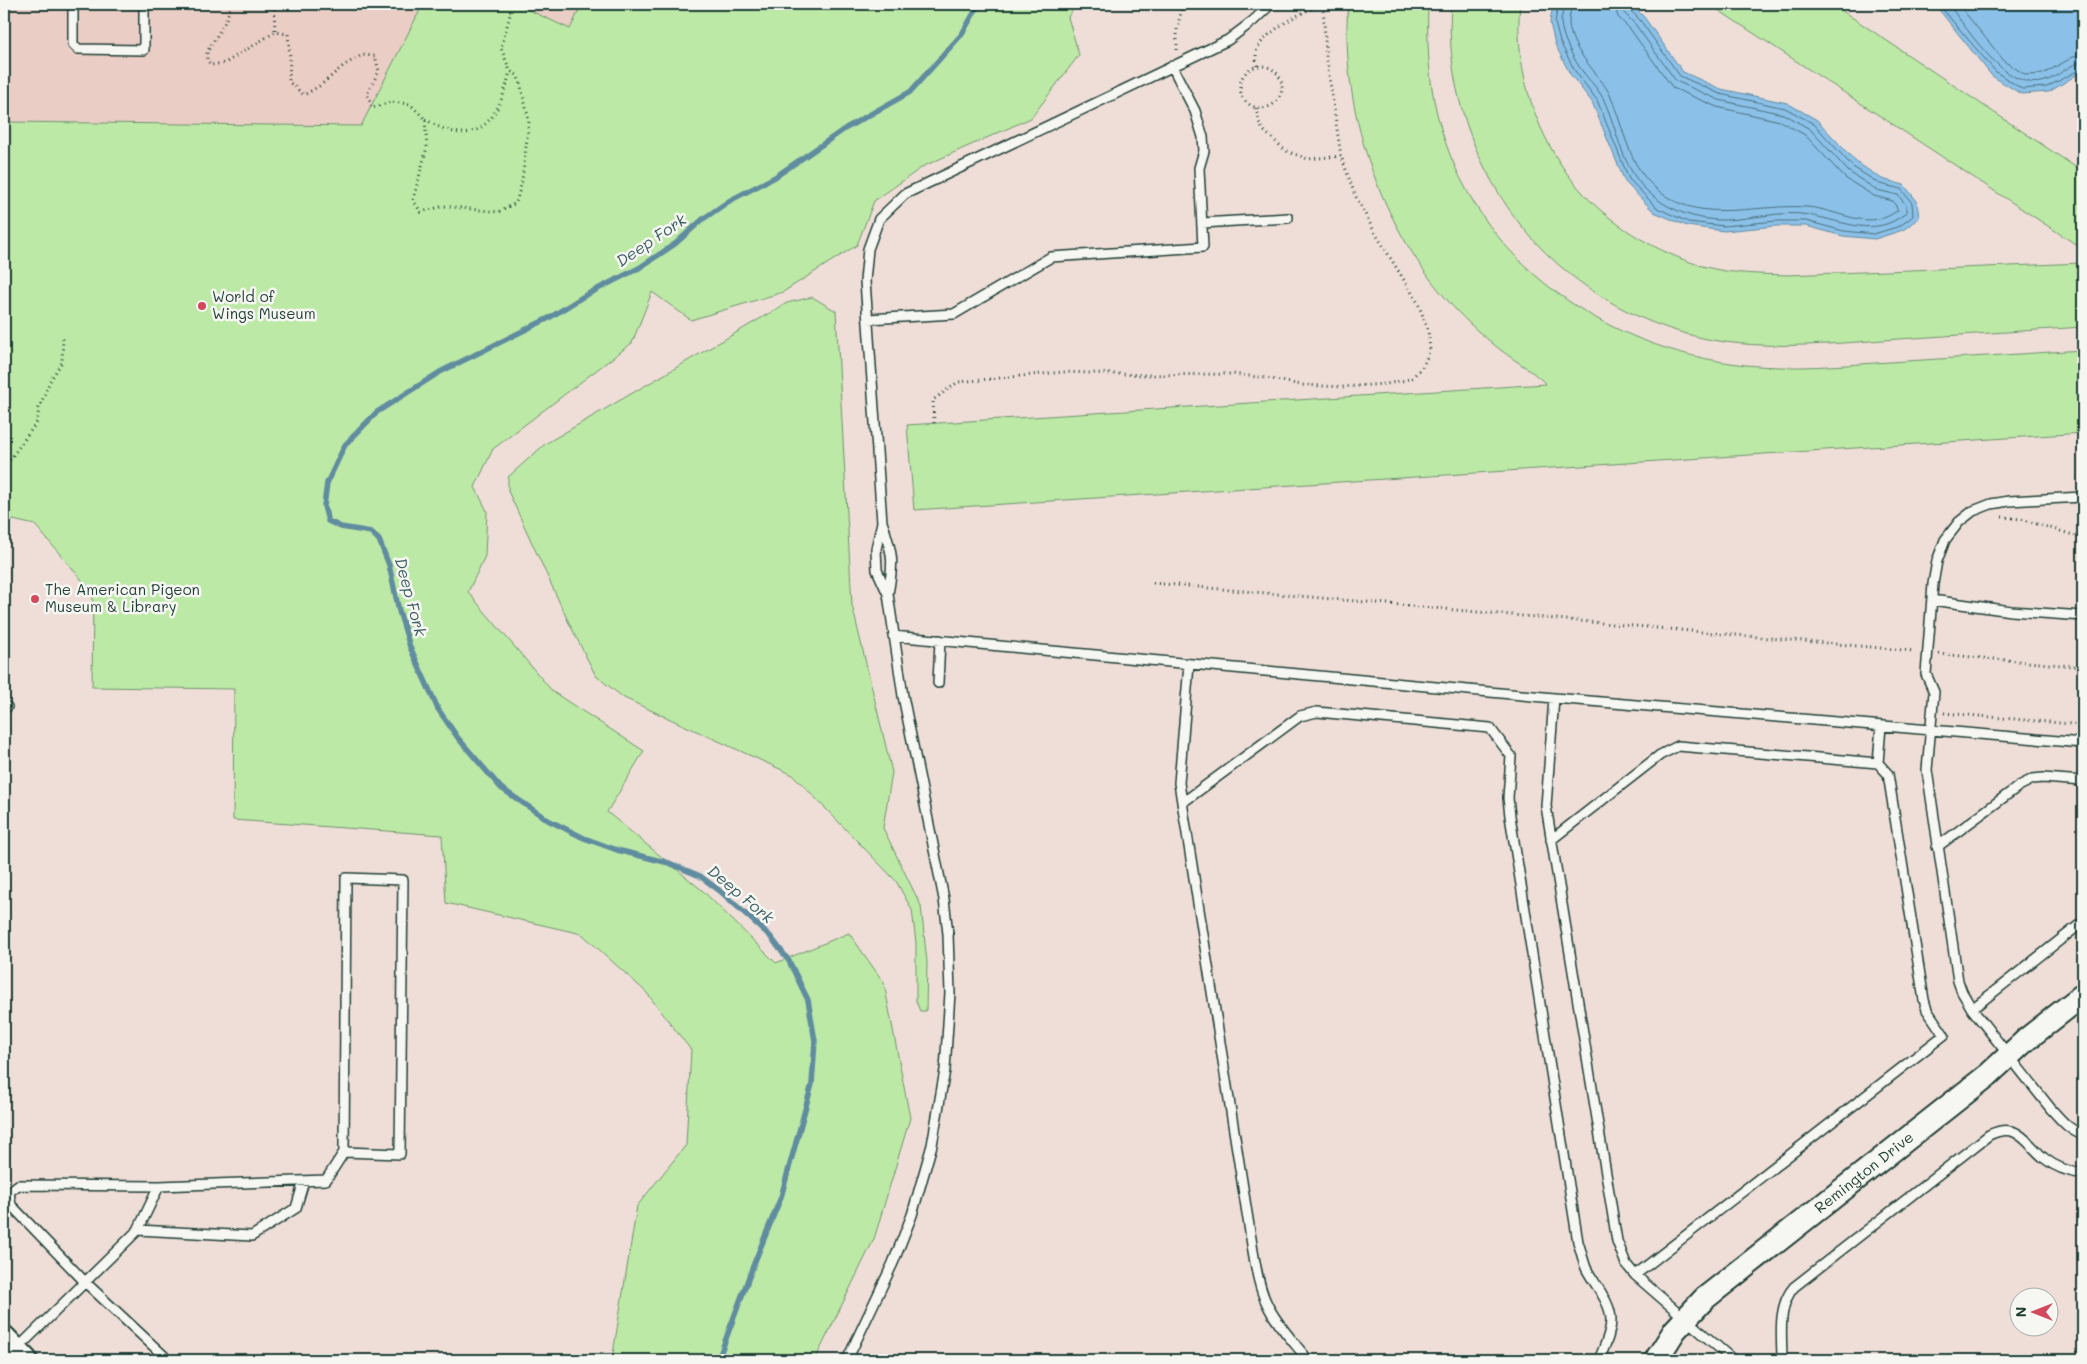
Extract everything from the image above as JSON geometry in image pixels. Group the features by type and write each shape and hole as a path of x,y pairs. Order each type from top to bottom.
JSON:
{"street":[{"name":"Remington Drive","path":"1656,1360 1666,1342 1684,1318 1704,1299 1988,1075 2027,1039 2083,995"}],"lane":[{"path":"73,4 73,44 78,49 144,50 144,4"},
{"path":"847,1360 894,1263 912,1215 934,1136 945,1070 950,993 948,934 944,899 909,729 893,636 888,594 893,567 891,549 882,522 866,281 868,249 879,219 905,194 1228,40 1271,4"},
{"path":"868,319 954,314 1051,257 1203,247 1199,168 1204,151 1203,137 1195,111 1172,66"},
{"path":"1202,223 1288,218"},
{"path":"2083,497 2010,501 1991,504 1973,511 1959,522 1945,540 1937,561 1926,674 1934,692 1927,770 1958,981 1972,1009 2063,1123 2074,1132 2083,1135"},
{"path":"882,522 876,549 877,570 888,594"},
{"path":"1932,600 2011,611 2083,616"},
{"path":"893,636 1554,698 2083,743"},
{"path":"938,682 940,640"},
{"path":"1189,664 1179,776 1182,803 1261,1287 1266,1303 1278,1322 1308,1360"},
{"path":"1554,698 1546,796 1551,840 1615,1234 1620,1252 1635,1275 1733,1360"},
{"path":"1182,803 1300,716 1317,712 1490,728 1511,756 1508,798 1510,816 1578,1242 1585,1265 1596,1287 1608,1304 1611,1319 1609,1335 1599,1360"},
{"path":"1878,763 1881,726"},
{"path":"1551,840 1660,755 1678,746 1878,763 1888,774 1924,1000 1927,1010 1944,1035 1635,1275"},
{"path":"1937,847 2019,786 2033,779 2083,781"},
{"path":"164,1356 85,1282 11,1205 9,1192 18,1185 159,1186 326,1180 344,1152 346,878 403,880 400,1154 344,1152"},
{"path":"1972,1009 2083,922"},
{"path":"1782,1360 1783,1310 1790,1291 1989,1135 2002,1130 2018,1133 2053,1164 2065,1170 2083,1174"},
{"path":"138,1230 252,1236 296,1208 304,1181"},
{"path":"15,1349 138,1230 159,1186"}],"path":[{"path":"232,4 224,24 207,52 207,60 211,65 225,63 275,32 288,34 289,82 304,95 321,85 343,66 362,56 375,56 379,71 367,94 372,108 391,102 410,104 424,119 452,132 469,133 477,130 490,120 502,102 510,71"},
{"path":"274,4 275,32"},
{"path":"424,119 427,146 413,200 421,212 444,206 498,212 516,203 522,181 529,121 520,82 517,75 510,71 500,48 514,4"},
{"path":"1182,62 1176,41 1183,4"},
{"path":"934,424 933,400 958,382 1063,372 1145,376 1232,374 1301,385 1342,387 1386,384 1411,379 1424,366 1430,350 1428,330 1418,303 1374,231 1355,195 1341,156 1326,55 1323,4 1308,8 1282,24 1258,47 1256,54 1257,66"},
{"path":"1257,66 1271,67 1276,71 1282,84 1280,97 1276,103 1263,108 1256,108 1245,102 1240,84 1245,72 1257,66"},
{"path":"1256,108 1263,130 1286,151 1308,159 1341,156"},
{"path":"4,468 37,422 39,408 46,390 62,362 63,337"},
{"path":"1999,516 2021,519 2083,538"},
{"path":"1153,583 1921,651"},
{"path":"1935,654 2083,667"},
{"path":"1961,715 2083,725"}],"shaded area":[{"path":"4,4 777,4 721,149 4,185"}],"green space":[{"path":"423,4 516,4 570,29 582,4 1077,4 1068,17 1079,55 1031,118 924,166 874,201 857,245 783,292 691,320 652,292 632,343 493,449 475,487 487,511 485,556 468,592 553,692 644,751 607,812 703,891 776,963 849,933 884,983 910,1118 874,1239 815,1360 612,1360 637,1206 686,1145 691,1050 646,992 582,934 446,903 442,835 233,820 234,689 92,687 93,593 35,525 4,518 4,122 361,126"},
{"path":"1348,4 1428,4 1428,52 1434,100 1450,154 1474,203 1506,246 1545,284 1589,314 1638,338 1691,355 1746,365 1836,366 2083,350 2083,433 914,510 907,425 1546,384 1499,348 1458,312 1424,270 1402,236 1384,200 1369,162 1358,123 1347,43"},
{"path":"1451,4 1520,4 1519,29 1525,80 1541,129 1553,152 1567,174 1583,193 1606,215 1632,234 1661,250 1690,262 1714,269 1739,273 1776,275 2083,263 2083,327 1831,344 1763,345 1718,341 1685,333 1652,322 1621,308 1592,290 1564,269 1539,246 1517,220 1498,192 1476,148 1460,102 1451,54"},
{"path":"1709,4 1832,4 2083,172 2083,249"},
{"path":"812,297 836,311 852,605 892,772 883,828 921,906 927,962 926,1011 920,1011 916,1001 916,943 912,910 896,881 793,775 624,698 596,676 569,623 508,491 508,477 545,444 787,303"}],"water":[{"path":"1553,4 1631,4 1644,17 1683,72 1721,89 1787,103 1817,120 1856,162 1882,179 1904,185 1917,201 1919,218 1903,230 1875,239 1843,236 1806,226 1776,226 1724,231 1687,226 1654,212 1625,182 1592,102 1570,74 1555,44 1550,23"},
{"path":"1931,4 2083,4 2083,71 2049,92 2021,94 1992,76 1940,11"}],"waterway":[{"name":"Deep Fork","path":"718,1360 781,1197 812,1084 815,1041 808,1000 789,961 770,936 720,891 700,876 669,863 617,850 584,838 548,820 501,788 458,738 438,709 410,647 399,611 389,565 379,540 371,532 341,527 328,521 324,506 327,483 345,445 377,412 440,372 549,318 584,296 639,268 675,244 703,219 729,201 775,177 846,128 910,92 962,34 979,4"}],"place":[{"name":"World of Wings Museum","path":"202,306"},
{"name":"The American Pigeon Museum & Library","path":"35,599"}]}
